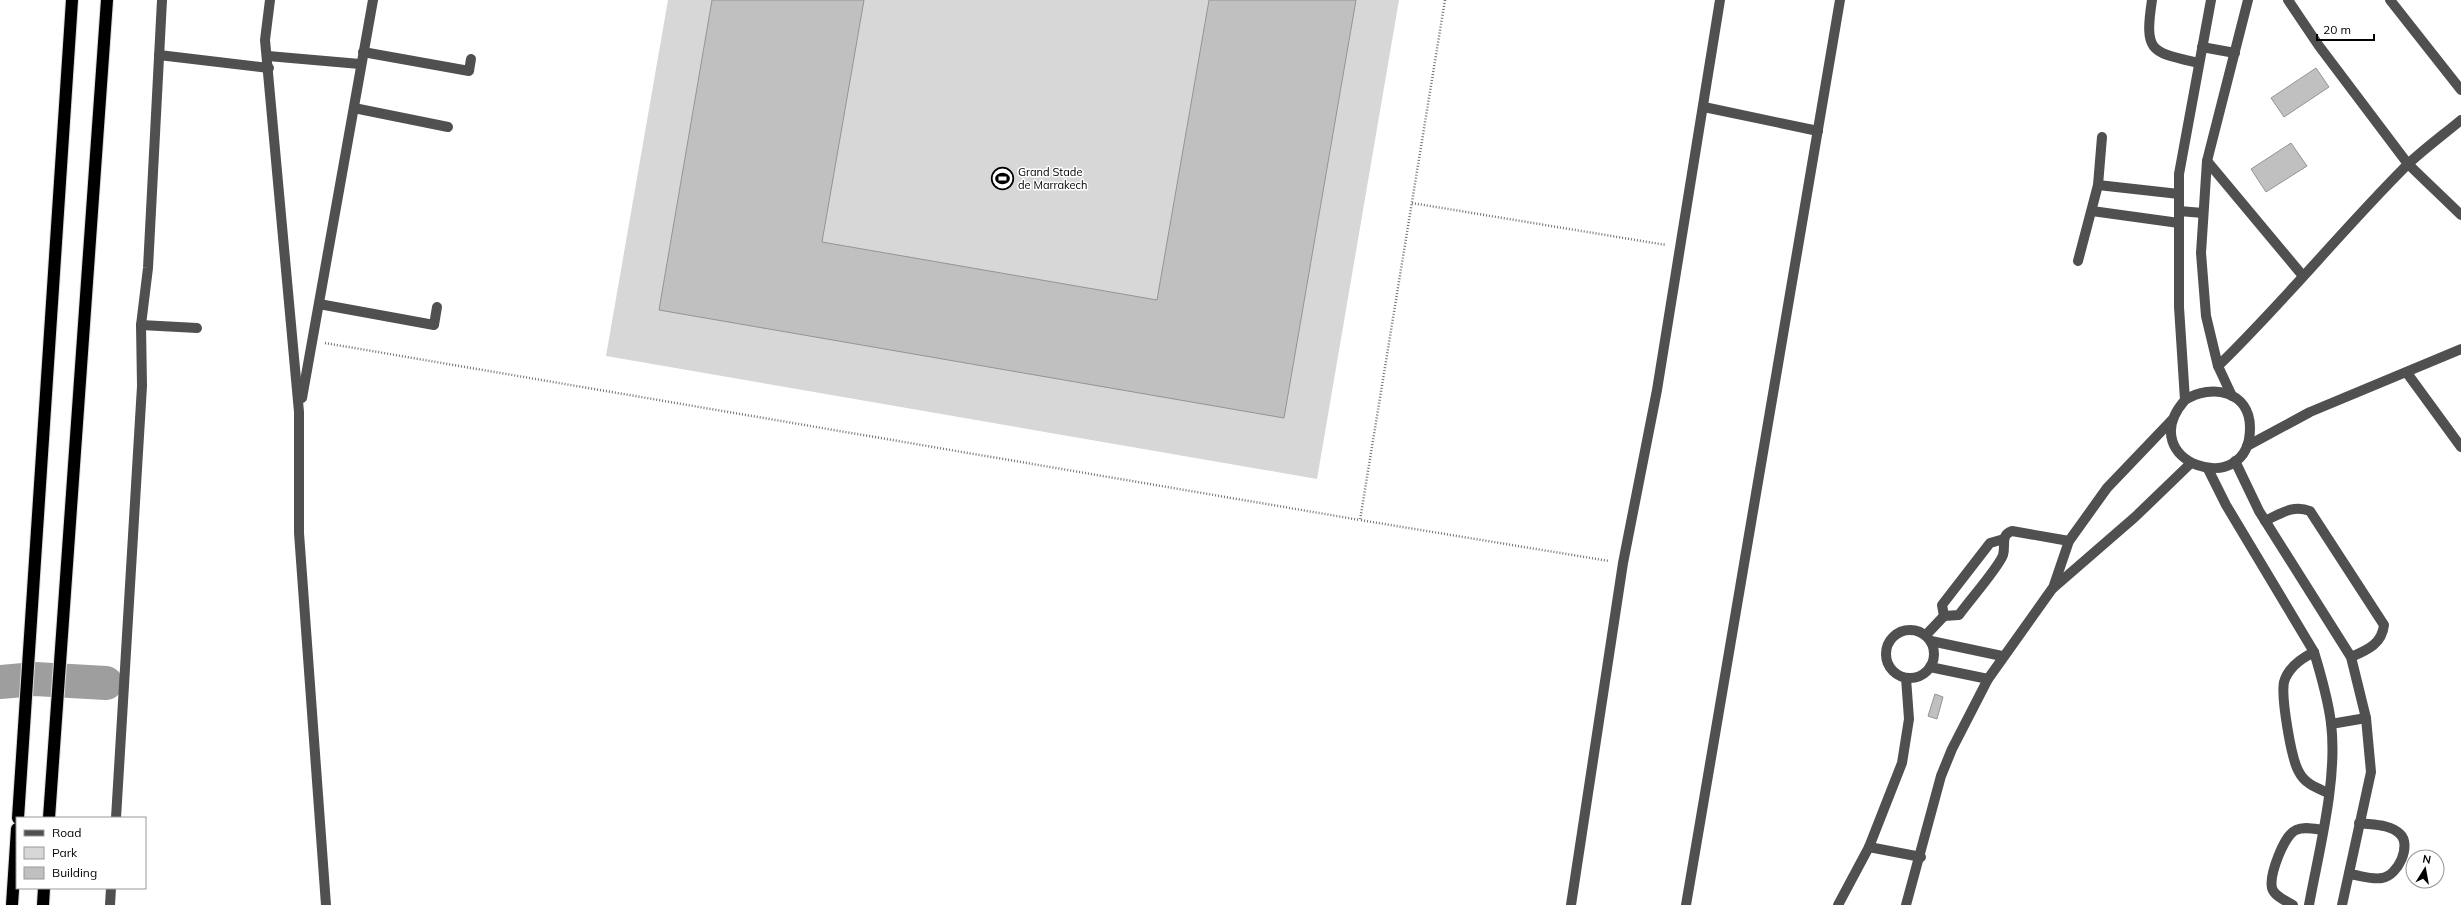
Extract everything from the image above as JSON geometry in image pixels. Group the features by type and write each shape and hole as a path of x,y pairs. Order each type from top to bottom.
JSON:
{"highway":[{"path":"18,817 72,0"},
{"path":"49,817 107,0"},
{"path":"12,905 16,844"},
{"path":"43,905 44,889"}],"street":[{"path":"116,817 142,386 141,325 148,268 162,0"},
{"path":"270,0 266,40 299,412 299,533 326,905"},
{"path":"299,412 372,0"},
{"path":"1572,905 1623,563 1657,390 1720,0"},
{"path":"1686,905 1840,0"},
{"path":"2152,0 2150,22 2151,40 2154,48 2161,54 2199,63"},
{"path":"2185,400 2179,308 2179,174 2212,0"},
{"path":"2232,396 2218,366 2206,316 2201,253 2207,161 2248,0"},
{"path":"2288,0 2319,46 2408,164 2461,215"},
{"path":"2390,0 2461,90"},
{"path":"2202,47 2235,53"},
{"path":"363,52 469,71 471,59"},
{"path":"159,55 269,68"},
{"path":"268,56 360,64"},
{"path":"1704,106 1818,131"},
{"path":"354,108 448,127"},
{"path":"2218,366 2263,323 2303,276 2408,164 2461,120"},
{"path":"2078,261 2098,185 2102,137"},
{"path":"2207,161 2303,276"},
{"path":"2098,185 2179,194"},
{"path":"2092,211 2179,223"},
{"path":"2179,211 2203,213"},
{"path":"319,304 434,324 437,307"},
{"path":"141,325 197,328"},
{"path":"2172,420 2171,433 2174,445 2181,455 2191,463 2208,469 2217,468 2235,461 2247,446 2310,412 2461,349"},
{"path":"2407,372 2461,447"},
{"path":"2052,589 2069,541 2106,488 2172,420 2177,409 2185,400 2195,393 2208,390 2220,391 2232,396 2240,403 2248,418 2250,435 2247,446"},
{"path":"2235,461 2265,521 2351,657 2366,718 2371,772 2342,905"},
{"path":"1906,905 1921,857 1941,776 1952,749 1988,679 2002,656 2052,589 2135,516 2191,463"},
{"path":"2208,469 2226,506 2314,652 2331,724 2331,778 2309,905"},
{"path":"2265,521 2290,509 2302,508 2310,511 2384,625 2383,636 2375,644 2351,657"},
{"path":"1944,616 1959,615 2003,556 2004,539 2007,533 2012,531 2069,541"},
{"path":"1929,638 1944,616 1942,605 1980,555 1994,540 2004,539"},
{"path":"1929,638 1935,654 1930,667 1920,676 1906,678 1889,667 1885,653 1890,640 1901,631 1907,629 1914,629 1929,638 2002,656"},
{"path":"2314,652 2302,658 2284,681 2283,700 2293,758 2299,773 2309,784 2328,793"},
{"path":"1930,667 1988,679"},
{"path":"1838,905 1869,847 1902,763 1909,719 1906,678"},
{"path":"2331,724 2366,718"},
{"path":"2348,874 2381,879 2391,876 2398,868 2402,856 2404,842 2402,834 2392,827 2359,823"},
{"path":"2293,905 2279,897 2272,888 2272,878 2281,850 2290,834 2296,829 2323,830"},
{"path":"1869,847 1921,857"},
{"path":"110,905 111,889"}],"path":[{"path":"1360,520 1445,0"},
{"path":"1412,203 1681,247"},
{"path":"312,341 1360,520 1623,563"}],"green space":[{"name":"Grand Stade de Marrakech","path":"668,0 1399,0 1317,479 606,356"}],"building":[{"path":"712,0 864,0 822,242 1157,300 1209,0 1356,0 1284,418 659,310"},
{"path":"2316,68 2329,87 2284,117 2271,98"},
{"path":"2291,143 2307,166 2266,192 2251,169"},
{"path":"1935,694 1943,697 1937,719 1928,716"}],"waterway":[{"path":"0,682 35,679 106,683"}],"place":[{"name":"Grand Stade de Marrakech","path":"1003,178"}]}
